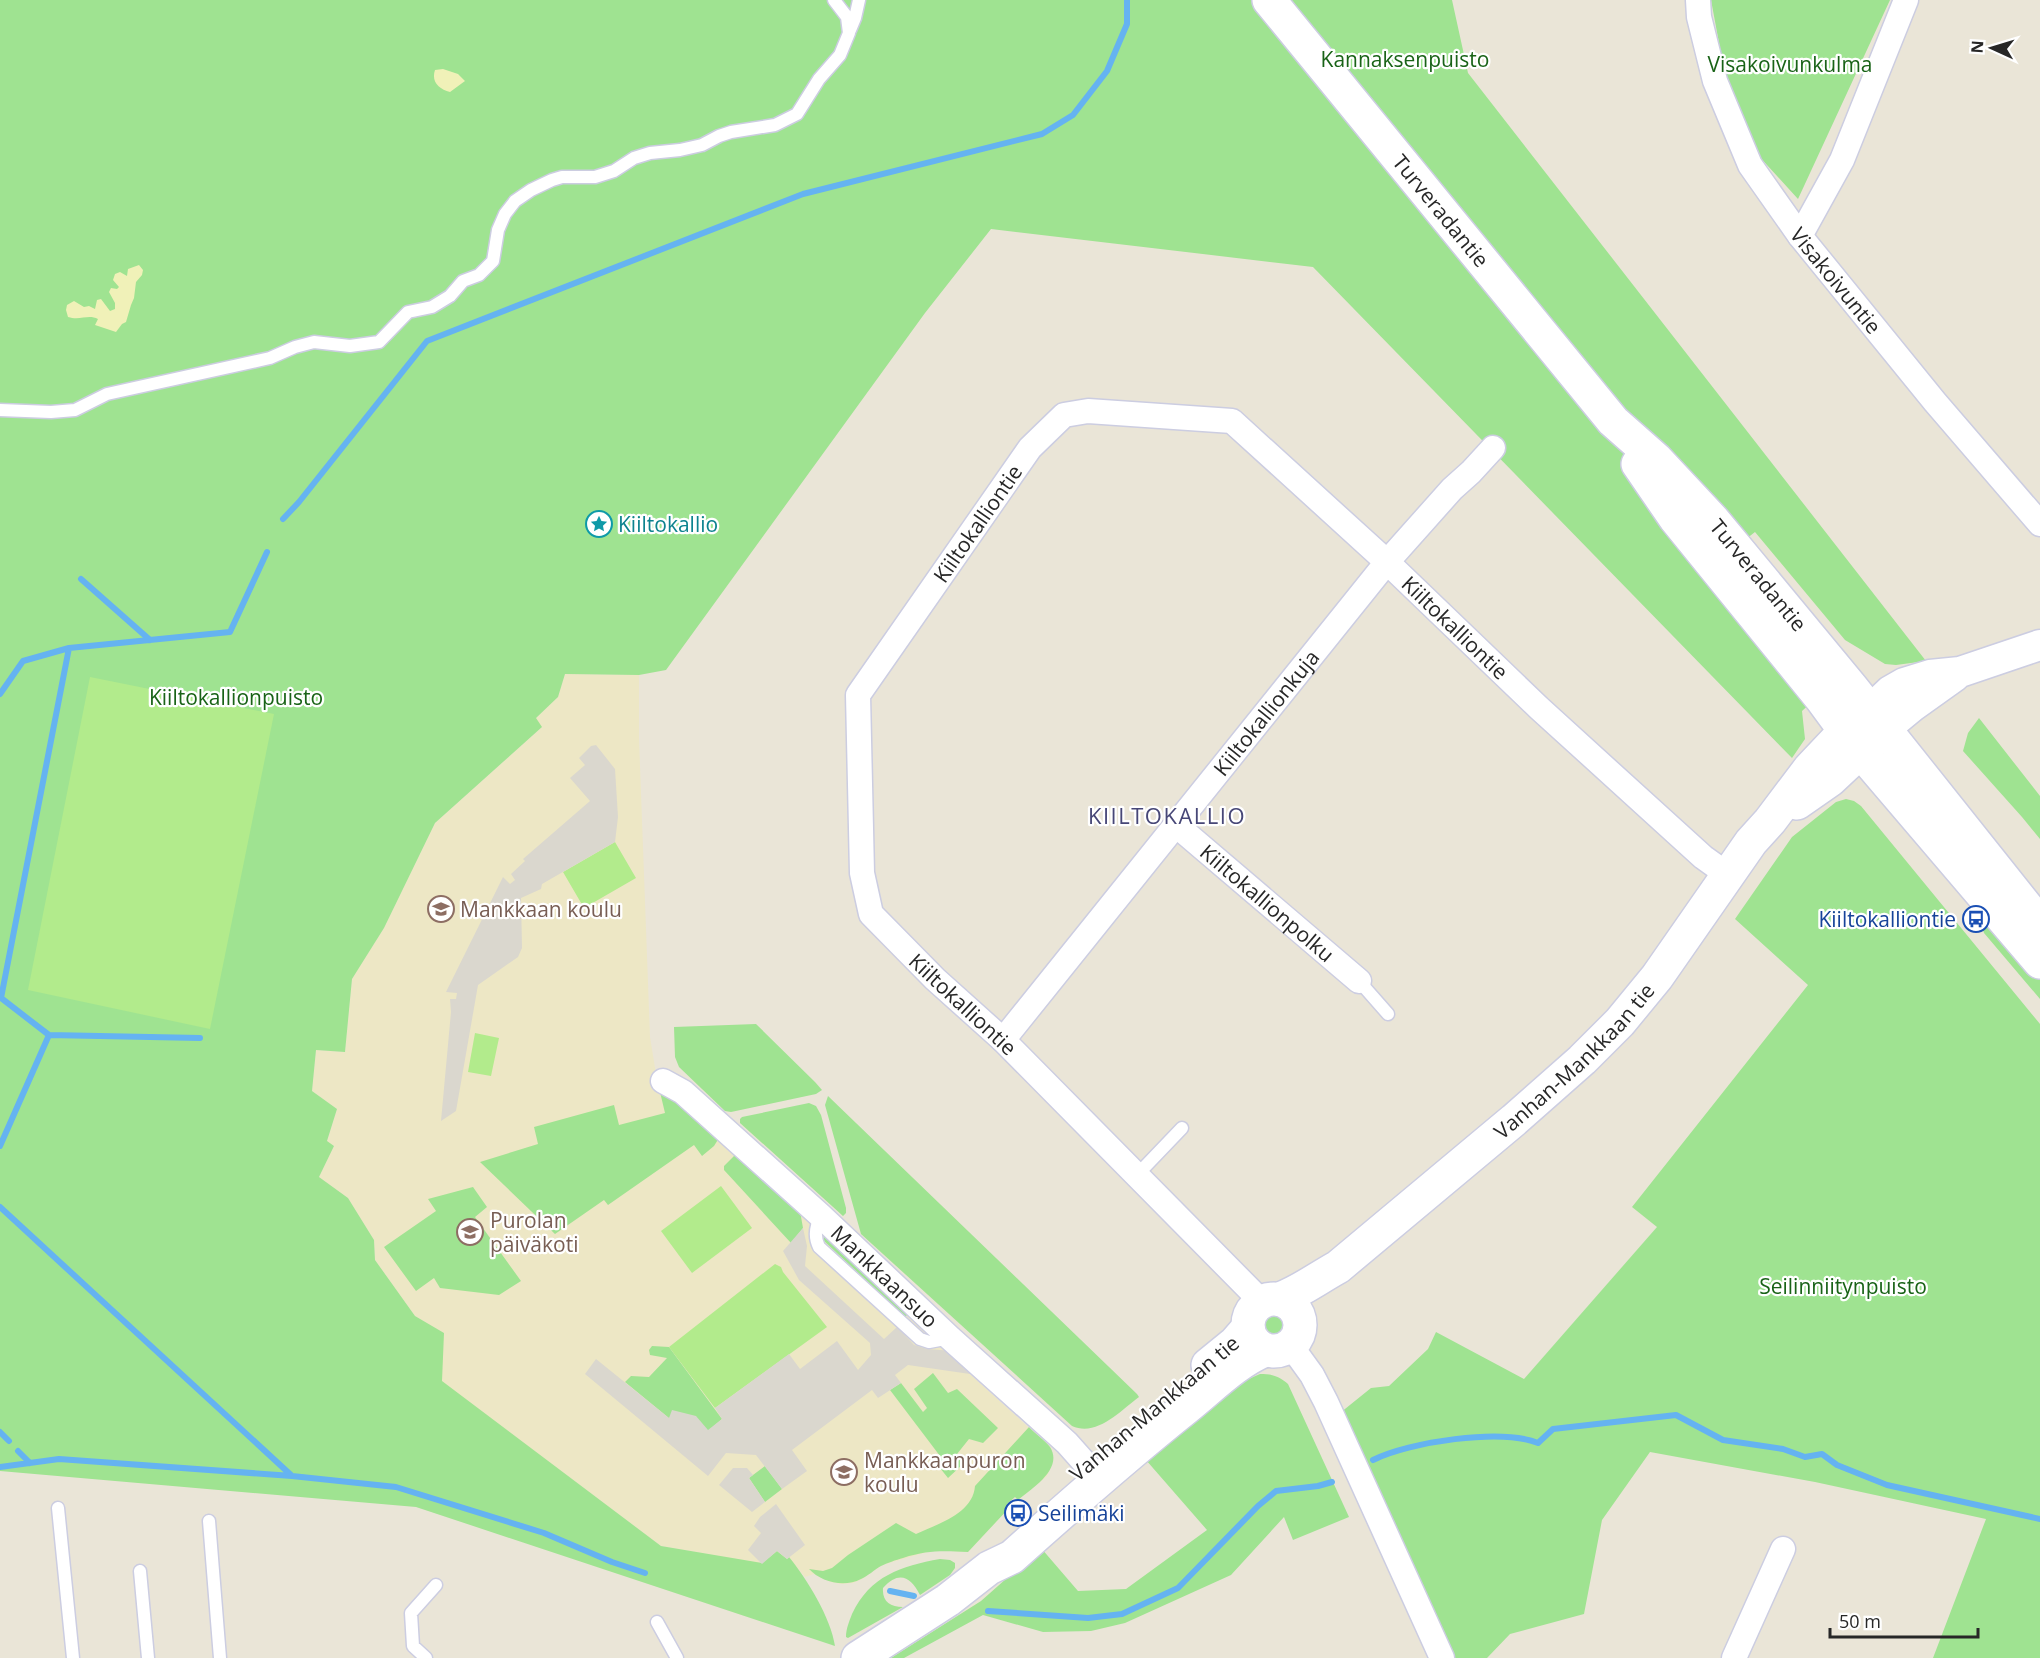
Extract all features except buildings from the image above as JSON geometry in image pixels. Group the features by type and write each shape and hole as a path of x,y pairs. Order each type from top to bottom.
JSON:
{"main road":[{"name":"Turveradantie","path":"1269,0 1613,420 1641,469 1675,518 1821,698 1864,731"},
{"name":"Vanhan-Mankkaan tie","path":"861,1657 948,1600 989,1568 1012,1557 1092,1471 1223,1353 1274,1325 1307,1312 1326,1290 1338,1267 1582,1060 1620,1022 1657,977 1751,843 1770,821 1830,780 1864,731"},
{"path":"1864,731 2040,924"},
{"path":"1864,731 2040,962"}],"street":[{"name":"Visakoivuntie","path":"1698,0 1714,81 1750,165 1800,236 1968,443 2040,524"},
{"path":"1800,236 1842,160 1906,0"},
{"name":"Kiiltokalliontie","path":"1274,1325 1137,1175 1003,1040 935,979 871,914 862,873 858,695 1030,448 1064,415 1088,411 1232,422 1387,562 1539,708 1703,857 1728,875"},
{"name":"Kiiltokallionkuja","path":"1003,1040 1387,562 1452,489 1493,448"},
{"path":"1864,731 1913,706 1960,672 2040,645"},
{"name":"Kiiltokallionpolku","path":"1176,825 1359,981"},
{"name":"Mankkaansuo","path":"663,1081 683,1092 821,1216 950,1338 1067,1443 1092,1471"},
{"path":"1274,1325 1312,1375 1326,1402 1442,1658"},
{"path":"1734,1658 1783,1549"}],"lane":[{"path":"834,0 847,17 849,33"},
{"path":"0,410 51,412 75,410 107,394 270,358 314,342 350,346 379,342 408,312 432,307 450,296 463,281 479,274 493,261 498,230 505,214 515,201 531,190 562,177 595,177 614,171 634,158 650,153 702,145 731,132 775,125 797,114 819,80 840,55 855,18 859,0"},
{"path":"1359,981 1388,1014"},
{"path":"1137,1175 1182,1128"},
{"path":"58,1508 73,1658"},
{"path":"209,1521 220,1658"},
{"path":"140,1571 148,1658"},
{"path":"426,1658 413,1646 411,1612 436,1585"},
{"path":"657,1622 677,1658"}],"shaded area":[{"path":"565,674 639,675 639,739 650,1037 656,1074 667,1093 975,1369 970,1374 1051,1448 1053,1461 1047,1476 1018,1500 1015,1497 1007,1504 1010,1507 968,1552 934,1550 882,1565 862,1579 853,1583 841,1584 814,1574 805,1577 789,1558 762,1564 661,1546 441,1381 443,1333 415,1316 375,1260 374,1240 348,1198 319,1177 334,1146 327,1142 337,1109 312,1091 316,1050 345,1052 352,979 384,928 435,823 541,728 536,718 558,697"},
{"path":"596,745 615,769 618,817 615,842 542,884 541,889 521,898 522,948 518,957 478,985 456,1111 441,1121 451,1012 450,999 456,999 457,993 446,992 503,877 510,884 515,880 511,874 525,861 523,859 590,801 570,778 585,765 579,758 591,746"},
{"path":"803,1228 807,1246 805,1266 884,1339 897,1327 914,1345 927,1349 952,1351 975,1369 970,1374 908,1365 895,1375 901,1383 878,1398 872,1390 792,1450 807,1471 782,1489 756,1455 726,1453 708,1476 585,1374 596,1359 669,1418 672,1410 696,1416 708,1430 722,1419 715,1408 789,1354 800,1369 837,1341 858,1370 871,1355 870,1343 799,1280 783,1251"},
{"path":"733,1468 747,1468 753,1475 749,1478 765,1502 752,1512 719,1485"},
{"path":"776,1504 805,1545 787,1559 777,1551 762,1564 748,1550 761,1533 754,1526 760,1517"}],"green space":[{"name":"Kiiltokallionpuisto","path":"0,0 1257,0 1614,438 1814,700 1802,711 1805,739 1792,758 1313,267 991,229 925,313 666,670 639,675 565,674 558,697 536,718 542,727 435,823 384,928 352,979 345,1052 316,1050 312,1091 337,1109 327,1141 334,1146 319,1177 348,1198 374,1240 375,1260 415,1316 444,1333 442,1381 661,1546 762,1563 777,1551 787,1559 789,1557 817,1599 829,1623 835,1646 416,1507 0,1471"},
{"name":"Kannaksenpuisto","path":"1282,0 1452,0 1468,73 1926,661 1896,665 1885,664 1845,640 1755,532 1746,539 1675,471"},
{"name":"Visakoivunkulma","path":"1711,0 1890,0 1798,199 1756,153 1725,75"},
{"path":"90,677 274,714 210,1029 28,990"},
{"path":"1979,718 2040,796 2040,839 1963,751 1968,733"},
{"name":"Seilinniitynpuisto","path":"1846,799 1861,806 2040,1024 2040,1658 1933,1658 1986,1519 1815,1482 1650,1452 1602,1520 1584,1614 1510,1634 1487,1658 1447,1658 1340,1413 1371,1388 1389,1386 1428,1349 1436,1332 1524,1379 1657,1227 1632,1207 1808,985 1735,919 1792,837 1836,802"},
{"path":"615,842 636,878 584,908 563,872"},
{"path":"1988,925 2040,972 2040,999 1984,933 1983,930"},
{"path":"756,1024 822,1090 816,1094 731,1112 725,1111 679,1067 675,1057 674,1027"},
{"path":"475,1033 499,1038 491,1076 468,1072"},
{"path":"660,1092 667,1093 719,1138 714,1146 702,1156 694,1145 608,1205 604,1200 555,1234 480,1162 538,1144 534,1127 614,1105 619,1125 665,1113"},
{"path":"828,1096 1139,1397 1108,1421 1099,1425 1090,1428 1072,1426 861,1234 825,1105"},
{"path":"809,1103 816,1106 821,1115 846,1208 843,1216 740,1123 742,1117"},
{"path":"740,1155 800,1211 803,1228 791,1243 724,1170 724,1166 734,1156"},
{"path":"721,1186 752,1228 692,1273 661,1231"},
{"name":"Purolan päiväkoti","path":"473,1187 487,1207 475,1217 521,1281 499,1295 440,1288 434,1278 416,1291 384,1247 436,1211 428,1199"},
{"path":"825,1234 911,1311 905,1317 823,1240"},
{"path":"775,1264 781,1267 827,1327 715,1408 669,1347"},
{"path":"1274,1313 1279,1314 1285,1320 1285,1330 1279,1336 1274,1337 1269,1336 1263,1330 1262,1325 1263,1320 1269,1314"},
{"path":"652,1346 669,1347 722,1419 708,1431 670,1419 625,1382 631,1376 649,1377 667,1358 650,1355 649,1350"},
{"path":"933,1373 948,1393 957,1389 998,1428 983,1443 969,1439 957,1454 962,1465 948,1478 936,1463 940,1456 890,1390 901,1383 923,1412 927,1408 914,1389"},
{"path":"1260,1374 1275,1376 1288,1384 1349,1517 1293,1540 1284,1517 1231,1575 1125,1623 1091,1631 1043,1632 983,1615 904,1658 891,1658 981,1601 1041,1548 1078,1591 1126,1589 1207,1530 1146,1460 1244,1381"},
{"path":"1029,1427 1050,1447 1053,1463 1038,1484 1018,1500 1015,1497 1007,1504 1010,1507 968,1552 912,1555 883,1565 864,1578 847,1583 826,1580 809,1569 823,1571 832,1568 896,1523 916,1534 953,1517 968,1504 975,1486"},
{"path":"765,1466 782,1489 765,1502 749,1478"},
{"path":"940,1559 955,1563 955,1568 950,1575 920,1595 909,1580 894,1579 883,1588 885,1600 894,1606 903,1607 848,1638 846,1637 852,1614 859,1601 877,1582 900,1569"}],"sand":[{"path":"443,69 458,74 465,81 450,92 442,89 435,81 434,74 435,70"},
{"path":"139,265 143,270 142,275 136,282 134,298 126,322 116,332 95,325 98,319 68,317 67,305 74,301 84,307 89,306 95,309 97,300 101,299 110,311 115,309 115,303 109,292 111,288 119,287 113,280 115,274 120,272 127,276 128,269"}],"waterway":[{"path":"283,519 427,341 803,194 1042,134 1073,115 1107,71 1127,24 1127,0"},
{"path":"0,694 23,661 69,648 230,632 267,552"},
{"path":"81,579 150,640"},
{"path":"49,1035 1,998 69,648"},
{"path":"0,1146 49,1035 200,1038"},
{"path":"0,1207 291,1475"},
{"path":"1373,1460 1389,1453 1455,1439 1501,1437 1538,1443 1553,1429 1676,1415 1723,1440 1783,1449 1805,1457 1822,1454 1837,1465 1887,1485 2040,1519"},
{"path":"0,1432 9,1441"},
{"path":"18,1451 30,1463"},
{"path":"0,1467 59,1459 292,1476 396,1487 544,1533 612,1562 645,1573"},
{"path":"988,1611 1088,1618 1122,1614 1178,1588 1258,1506 1276,1491 1332,1482"},
{"path":"890,1591 914,1596"}],"place":[{"name":"Kiiltokallio","path":"599,524"},
{"name":"Mankkaan koulu","path":"441,909"},
{"name":"Kiiltokalliontie","path":"1976,919"},
{"name":"Purolan päiväkoti","path":"470,1232"},
{"name":"Mankkaanpuron koulu","path":"844,1472"},
{"name":"Seilimäki","path":"1018,1513"}],"district":[{"name":"KIILTOKALLIO","path":"1167,815"}]}
